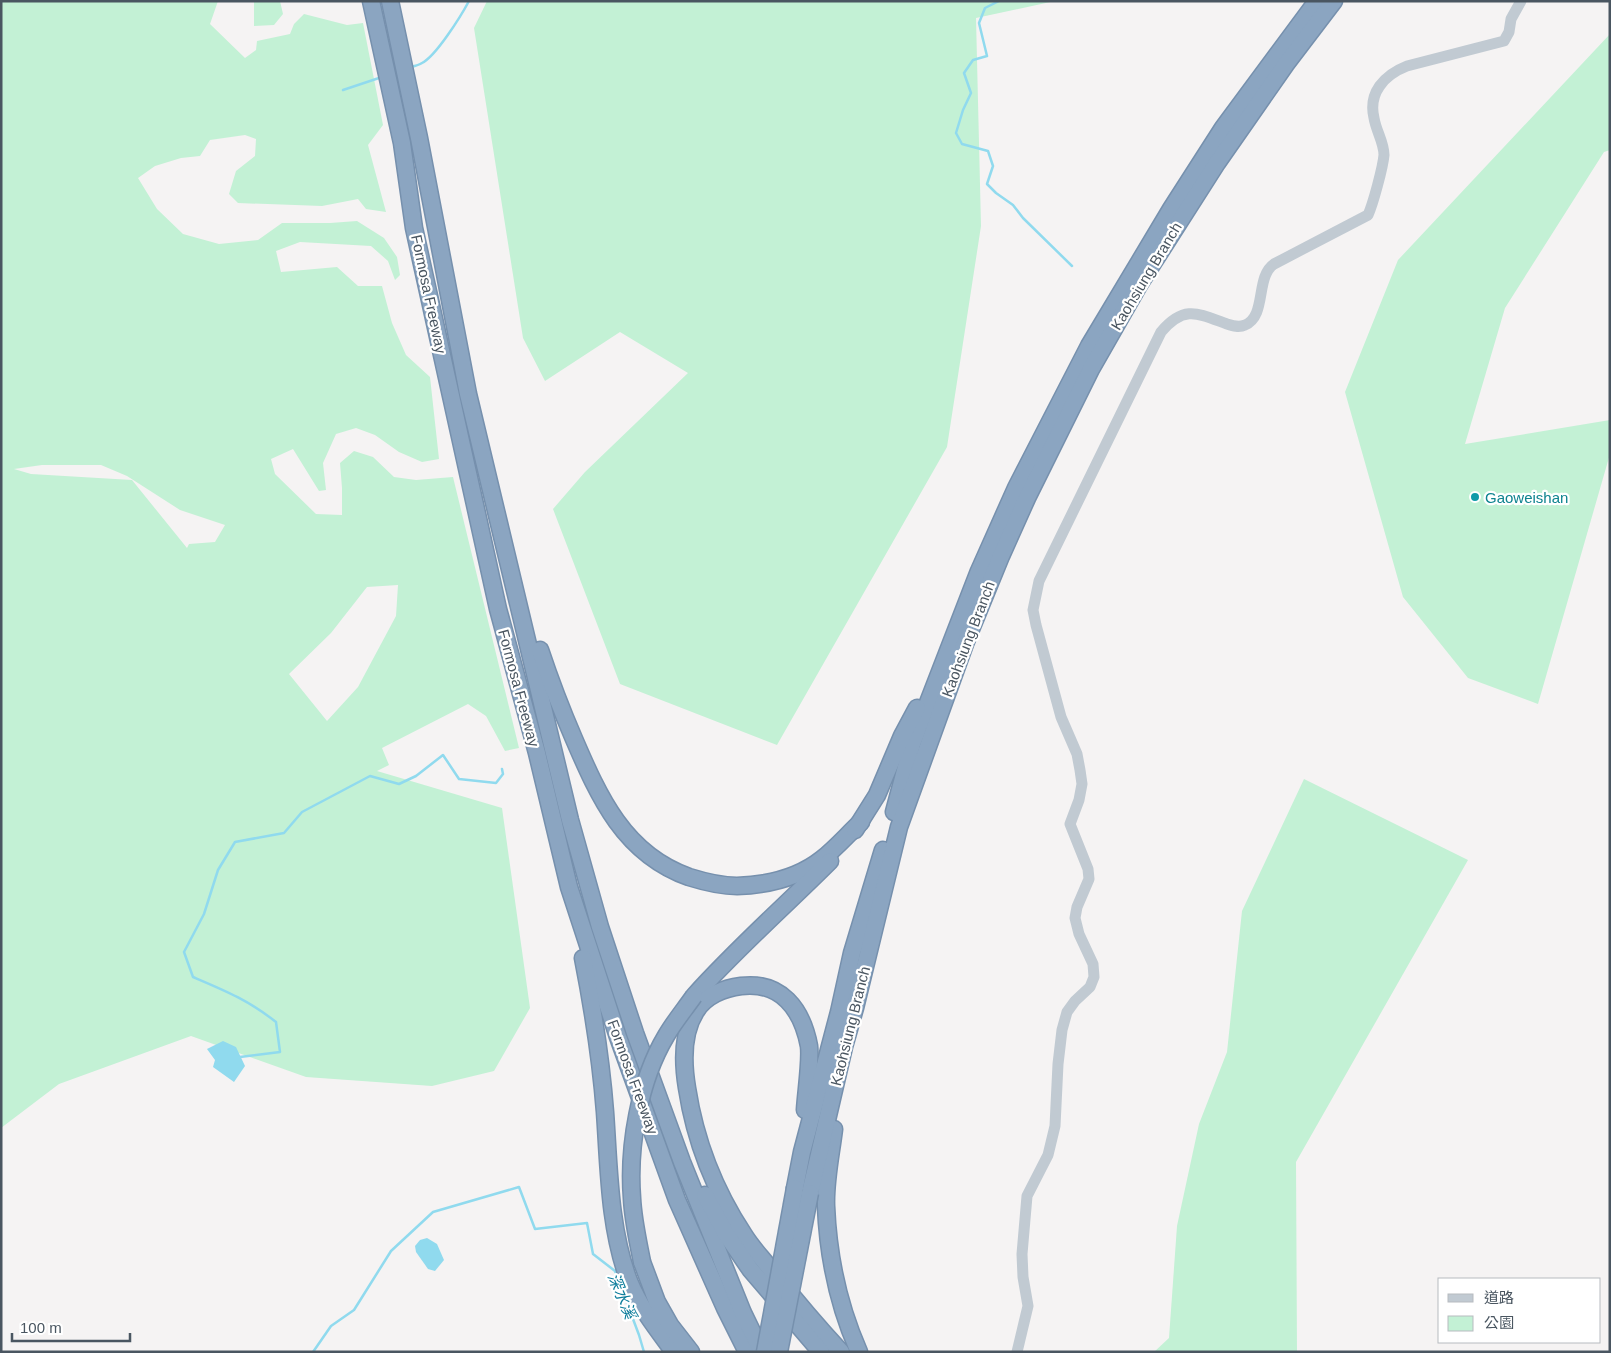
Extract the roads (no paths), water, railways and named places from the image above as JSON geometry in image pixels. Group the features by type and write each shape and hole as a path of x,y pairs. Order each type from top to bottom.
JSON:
{"highway":[{"name":"Formosa Freeway","path":"371,1 402,143 414,228 498,609 537,753 569,887 618,1037 677,1200 747,1352"},
{"name":"Formosa Freeway","path":"390,1 419,138 468,394 570,820 600,927 635,1033 682,1162 743,1313 764,1352"},
{"name":"Kaohsiung Branch","path":"779,1352 803,1190 802,1152 839,1012 852,953 891,823 912,744 944,658 979,571 1016,488 1089,346 1171,209 1223,128 1317,1"},
{"name":"Kaohsiung Branch","path":"764,1352 803,1190 855,1008 899,826 965,644 1001,556 1027,498 1091,369 1162,247 1216,163 1286,64 1334,1"},
{"path":"519,603 530,622 551,685 590,776 617,823 635,844 652,859 681,874 706,883 726,886 755,886 777,881 802,871 822,859 861,822"},
{"path":"691,1352 670,1325 657,1302 642,1262 634,1219 631,1197 632,1151 638,1114 649,1073 665,1037 694,996 724,962 796,895 836,854 861,822 877,795 902,736 944,658"},
{"path":"569,887 593,1011 612,1210 629,1280 645,1314 658,1352"},
{"path":"802,1152 809,1047 799,1014 782,995 760,985 740,986 716,993 703,1002 695,1012 688,1031 684,1053 685,1077 690,1110 699,1144 727,1207 745,1237 810,1318 841,1352"},
{"path":"844,1047 847,1061 836,1111 826,1204 839,1295 852,1337 859,1352"},
{"path":"682,1162 708,1199 726,1234 750,1269 820,1352"},
{"path":"645,1314 674,1352"}],"street":[{"path":"1017,1352 1028,1306 1023,1277 1022,1254 1027,1196 1048,1155 1056,1126 1058,1064 1062,1030 1067,1012 1075,1000 1090,987 1094,977 1093,964 1079,934 1075,918 1077,907 1089,879 1088,869 1070,824 1079,800 1082,784 1077,754 1061,718 1036,625 1034,610 1039,581 1161,332 1169,322 1178,316 1189,313 1201,315 1234,327 1252,322 1257,312 1268,270 1368,215 1384,156 1380,133 1374,119 1372,100 1376,89 1395,70 1504,42 1509,32 1511,19 1521,1"}],"water":[{"path":"223,1041 236,1047 245,1066 234,1082 213,1067 215,1060 207,1049"},
{"path":"427,1238 437,1244 444,1260 435,1271 428,1269 416,1252 415,1246 420,1240"}],"waterway":[{"path":"411,67 428,59 441,44 469,1"},
{"path":"999,1 985,8 979,23 987,56 973,60 964,73 971,93 963,110 956,133 962,144 988,151 993,166 987,184 1013,205 1023,218 1072,266"},
{"path":"343,90 382,77"},
{"path":"240,1057 280,1052 276,1022 246,1002 193,977 184,952 204,914 218,870 235,842 284,833 302,812 370,776 399,784 416,776 443,755 459,779 496,783 503,774 502,769"},
{"name":"深水溪","path":"313,1352 331,1326 354,1310 391,1251 433,1212 519,1187 535,1229 587,1223 593,1254 615,1271 644,1352"}],"place":[{"name":"Gaoweishan","path":"1475,497"}]}
